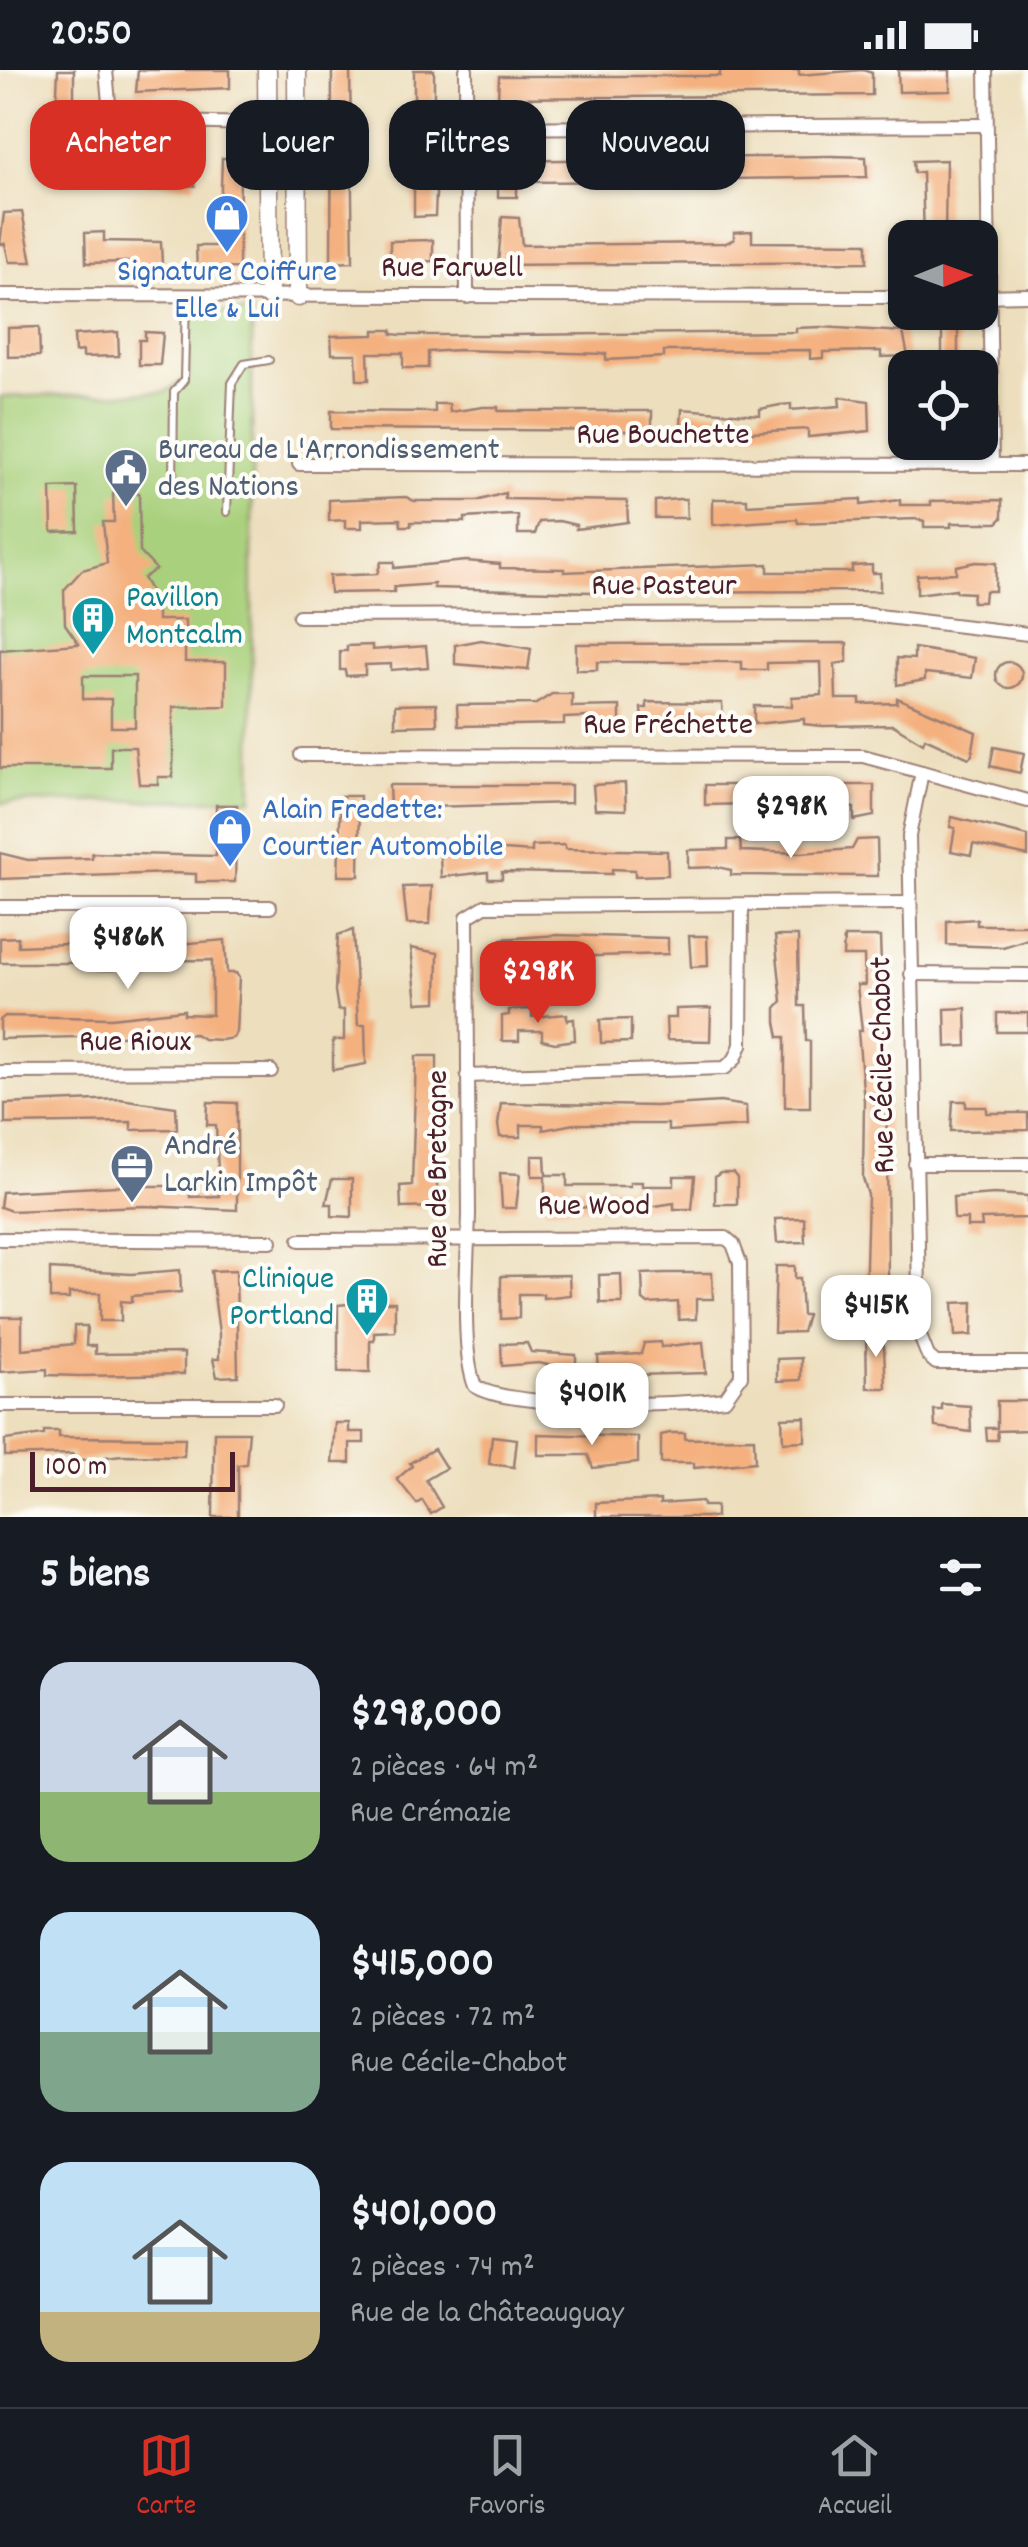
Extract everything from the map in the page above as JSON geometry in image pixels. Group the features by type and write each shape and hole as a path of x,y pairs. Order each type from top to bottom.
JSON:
{"main road":[{"path":"267,70 268,100"},
{"path":"297,70 297,100"},
{"path":"268,190 269,296"},
{"path":"297,190 298,297"}],"street":[{"path":"106,70 109,103 128,121 226,123"},
{"path":"466,70 466,100"},
{"path":"985,220 986,70"},
{"path":"546,128 985,125"},
{"path":"466,190 466,297"},
{"name":"Rue Farwell","path":"0,295 888,297"},
{"path":"998,296 1028,295"},
{"path":"986,330 992,464"},
{"name":"Rue Bouchette","path":"299,464 1028,464"},
{"name":"Rue Pasteur","path":"300,616 862,614 1028,634"},
{"name":"Rue Fréchette","path":"301,754 849,755 1028,801"},
{"name":"Rue Cécile-Chabot","path":"922,772 910,819 909,903 920,1336 928,1356 946,1364 1028,1363"},
{"name":"Rue de Bretagne","path":"732,1393 715,1400 578,1402 492,1393 476,1386 469,1364 467,917 476,909 909,903"},
{"path":"467,1076 725,1068 741,1045 742,906"},
{"path":"0,907 270,907"},
{"path":"911,974 1028,975"},
{"name":"Rue Rioux","path":"0,1072 270,1071"},
{"path":"915,1164 1028,1164"},
{"name":"Rue Wood","path":"300,1240 468,1236 726,1238 733,1244 740,1263 741,1376 732,1393"},
{"path":"0,1239 271,1240"},
{"path":"0,1405 275,1405"}],"lane":[{"path":"174,486 174,392 184,380 186,297"},
{"path":"228,512 232,384 244,364 269,360"}],"green space":[{"path":"190,311 252,312 252,799 0,803 0,397 165,392 188,378"}],"building":[{"path":"58,70 74,70 74,100 57,100"},
{"path":"138,70 230,70 230,88 136,92"},
{"path":"332,70 350,70 350,100 332,100"},
{"path":"414,70 434,70 434,100 414,100"},
{"path":"720,70 799,70 799,75 863,70 872,73 872,95 498,98 499,76 720,76"},
{"path":"898,70 950,70 950,91 899,92"},
{"path":"745,157 866,157 867,177 745,179"},
{"path":"222,158 226,158 226,190 240,190 239,268 197,269 196,246 219,246"},
{"path":"546,160 566,160 566,182 546,182"},
{"path":"946,160 945,220 923,220 922,172 914,173 913,161"},
{"path":"331,190 352,190 353,262 331,263"},
{"path":"414,190 436,190 435,216 414,217"},
{"path":"498,190 517,190 517,197 498,197"},
{"path":"22,212 32,262 9,262 5,244 0,244 4,213"},
{"path":"502,217 519,218 522,245 726,243 734,239 734,232 752,231 752,242 867,243 867,262 498,265"},
{"path":"104,232 104,241 161,242 162,265 134,268 127,262 86,263 85,233"},
{"path":"433,240 433,261 390,263 390,241"},
{"path":"39,327 40,356 8,357 8,328"},
{"path":"796,328 903,332 907,350 888,350 888,357 881,357 881,351 823,352 823,358 810,359 810,350 664,351 664,357 606,360 606,354 458,350 428,352 428,368 403,368 403,353 368,353 369,380 357,380 356,354 332,354 331,336 374,335 374,330 392,330 392,334 401,335 512,335 796,332"},
{"path":"942,330 958,330 958,350 942,350"},
{"path":"118,332 119,356 83,357 83,351 75,352 74,335"},
{"path":"145,332 163,333 160,365 139,365 139,340 145,340"},
{"path":"839,397 869,401 870,431 808,437 808,429 731,433 681,427 682,409 760,415 760,409 780,405 791,404 791,410 840,406"},
{"path":"435,404 449,404 450,412 483,407 498,407 498,411 652,411 652,431 331,429 331,411 435,412"},
{"path":"77,487 78,531 52,532 51,488"},
{"name":"Pavillon Montcalm","path":"139,493 140,552 156,569 143,578 157,602 157,620 185,620 185,662 226,662 226,706 173,707 173,777 158,777 158,784 139,784 135,747 111,747 111,768 0,768 0,650 79,644 65,624 64,590 82,570 107,563 103,522 114,522 113,494","holes":["83,676 135,676 135,727 111,727 111,699 83,699"]},
{"path":"505,493 505,499 627,501 628,522 576,529 576,525 559,521 539,522 535,534 518,534 518,516 513,515 465,518 465,522 411,522 411,526 401,526 400,519 362,520 362,528 345,528 345,520 329,521 329,500 406,497 414,501 477,501"},
{"path":"686,499 687,518 655,518 655,501"},
{"path":"713,499 747,499 747,505 861,499 861,505 900,500 900,505 931,505 931,501 1002,500 1002,518 997,523 951,523 951,527 924,527 924,521 917,519 798,523 797,519 713,525"},
{"path":"466,561 500,564 500,568 564,572 768,564 768,572 852,572 852,566 872,565 872,573 880,573 880,591 592,592 434,588 434,584 394,587 394,592 330,593 329,576 377,574 381,562 394,562 394,568"},
{"path":"996,563 995,591 985,591 984,602 972,602 973,593 956,589 917,594 917,575 956,573 956,566"},
{"path":"481,640 531,649 528,670 455,664 455,645"},
{"path":"847,643 847,662 835,664 836,699 860,699 860,704 897,703 897,698 976,732 972,755 969,758 925,738 923,743 893,725 823,726 804,724 804,719 754,724 754,706 792,706 792,697 822,695 821,662 767,663 767,670 742,670 742,662 597,662 597,670 576,670 576,644"},
{"path":"372,645 372,650 426,646 428,667 391,670 391,664 365,665 365,675 346,676 345,670 340,670 340,651 347,651 347,646"},
{"path":"914,648 975,658 972,678 925,673 925,680 897,685 897,658 914,659"},
{"path":"1009,662 1018,666 1022,675 1018,684 1009,688 1000,684 996,675 1000,666"},
{"path":"552,694 572,694 572,707 620,706 620,725 587,726 587,717 564,718 564,724 458,726 457,705 536,704"},
{"path":"647,702 722,703 723,724 642,723 641,708 647,708"},
{"path":"436,704 437,725 395,726 395,705"},
{"path":"994,747 1024,753 1020,773 990,766"},
{"path":"625,783 626,810 595,809 593,785"},
{"path":"389,785 571,785 571,803 390,808"},
{"path":"705,785 874,785 874,816 854,820 854,808 802,803 705,805"},
{"path":"341,796 360,796 359,876 338,876"},
{"path":"216,805 237,805 235,882 196,882 196,874 170,873 0,879 0,853 28,860 92,858 92,853 216,856"},
{"path":"952,817 1028,836 1028,856 973,844 971,855 951,851 955,828 950,827"},
{"path":"877,839 878,876 731,875 731,870 718,867 688,868 688,850 728,849 728,840 740,840 741,851 801,853 852,849 857,840"},
{"path":"565,845 565,849 667,851 668,875 635,876 635,870 612,869 612,874 502,872 502,879 488,879 488,872 441,877 440,855 488,849 532,852 532,846"},
{"path":"432,886 430,924 407,924 403,887"},
{"path":"977,919 977,925 1028,925 1028,939 1003,947 947,945 947,921"},
{"path":"353,930 358,1025 365,1025 366,1064 333,1070 333,1040 344,1040 344,1010 338,1010 335,991 338,935"},
{"path":"557,935 668,938 668,954 561,957 560,963 549,963 549,953 542,949 520,949 520,966 503,963 502,939"},
{"path":"689,936 707,936 708,966 691,967"},
{"path":"775,936 798,936 799,1006 805,1006 806,1041 810,1041 810,1107 785,1107 785,1037 779,1037 776,1022 776,1008 782,1001"},
{"path":"18,937 18,946 118,942 131,943 131,948 225,940 227,973 236,973 239,978 236,1032 233,1038 222,1040 203,1039 195,1034 0,1039 0,1020 5,1016 111,1018 184,1010 184,1014 212,1015 212,960 113,961 113,970 98,970 98,963 0,963 0,938"},
{"path":"844,937 880,937 887,1140 888,1286 884,1300 865,1300 868,1195 863,1178 864,1101 858,1031 862,1031 857,985 865,985 864,956 843,956"},
{"path":"411,948 438,953 437,1002 417,1003"},
{"path":"711,1008 710,1041 667,1040 666,1018 676,1018 676,1009"},
{"path":"966,1008 967,1046 946,1047 945,1009"},
{"path":"532,1009 532,1017 567,1014 567,1020 574,1019 575,1040 555,1043 542,1040 542,1031 519,1031 519,1041 502,1041 502,1016 509,1015 509,1010"},
{"path":"997,1013 1028,1013 1028,1032 997,1032"},
{"path":"631,1019 631,1042 601,1043 600,1020"},
{"path":"416,1056 437,1056 437,1207 401,1208 400,1186 412,1185"},
{"path":"120,1099 176,1107 177,1129 131,1130 131,1122 5,1124 5,1104"},
{"path":"953,1101 966,1101 966,1107 987,1107 987,1113 1028,1113 1028,1130 951,1131"},
{"path":"208,1102 237,1103 237,1210 144,1206 11,1211 0,1207 2,1192 117,1186 190,1186 190,1197 219,1196 216,1125 207,1125"},
{"path":"720,1102 746,1106 747,1126 668,1131 668,1124 574,1124 543,1130 543,1125 521,1125 521,1137 500,1137 498,1125 501,1103 656,1106"},
{"path":"532,1156 545,1156 546,1175 567,1175 567,1186 630,1186 630,1182 642,1182 642,1186 674,1186 674,1176 695,1176 692,1209 674,1209 674,1203 630,1210 630,1201 608,1202 608,1207 545,1208 545,1176 532,1176"},
{"path":"500,1173 520,1174 516,1208 502,1208"},
{"path":"733,1173 737,1178 737,1204 715,1204 715,1177"},
{"path":"332,1179 352,1179 352,1217 332,1216 332,1204 326,1204"},
{"path":"1028,1196 1028,1218 981,1219 982,1227 967,1227 967,1219 954,1219 953,1197"},
{"path":"804,1218 805,1242 777,1243 775,1219"},
{"path":"776,1266 795,1266 795,1278 800,1278 802,1315 807,1315 802,1332 774,1333"},
{"path":"50,1269 131,1274 180,1270 181,1292 132,1296 132,1302 121,1301 121,1321 100,1321 100,1293 69,1293 69,1299 50,1299"},
{"path":"236,1270 238,1376 217,1377 213,1359 219,1359 219,1333 211,1271"},
{"path":"712,1273 713,1299 696,1299 696,1319 679,1320 678,1302 648,1304 643,1300 642,1274"},
{"path":"621,1274 622,1303 600,1303 599,1275"},
{"path":"569,1275 570,1295 543,1298 543,1294 519,1294 519,1318 501,1319 501,1276"},
{"name":"Clinique Portland","path":"395,1302 395,1331 374,1332 374,1340 370,1340 370,1372 338,1372 338,1305"},
{"path":"973,1302 972,1335 955,1336 953,1303"},
{"path":"0,1317 22,1317 22,1349 74,1344 74,1326 87,1326 86,1346 95,1346 95,1354 184,1353 184,1374 47,1375 47,1369 0,1372"},
{"path":"883,1330 886,1388 867,1388 866,1332"},
{"path":"661,1342 661,1347 703,1342 706,1373 599,1376 598,1356 641,1354 644,1343"},
{"path":"527,1343 531,1352 576,1355 576,1374 548,1375 548,1365 539,1363 502,1366 501,1344"},
{"path":"801,1358 801,1380 777,1381 777,1359"},
{"path":"997,1401 1028,1401 1028,1430 997,1431 998,1440 987,1440 986,1428 997,1428"},
{"path":"942,1404 970,1406 971,1432 935,1427 934,1410 942,1410"},
{"path":"805,1417 805,1441 783,1442 782,1418"},
{"path":"335,1423 349,1423 349,1432 364,1432 364,1443 350,1443 350,1463 332,1463"},
{"path":"44,1431 59,1431 59,1437 185,1438 184,1456 122,1455 73,1461 73,1454 5,1456 5,1440 44,1435"},
{"path":"214,1432 249,1432 246,1464 238,1465 238,1517 213,1517"},
{"path":"685,1433 685,1439 754,1438 755,1462 694,1468 694,1463 661,1463 661,1435"},
{"path":"538,1434 638,1437 638,1463 593,1468 588,1455 538,1455"},
{"path":"492,1436 517,1439 514,1467 489,1464"},
{"path":"434,1449 446,1468 426,1480 442,1507 431,1514 422,1500 417,1504 397,1479 412,1466 410,1463"},
{"path":"660,1500 660,1504 702,1501 703,1506 716,1506 716,1517 596,1517 596,1503"}],"place":[{"name":"Signature Coiffure Elle & Lui","path":"227,254"},
{"name":"Bureau de L'Arrondissement des Nations","path":"126,508"},
{"name":"Pavillon Montcalm","path":"93,656"},
{"name":"Alain Fredette: Courtier Automobile","path":"230,868"},
{"name":"André Larkin Impôt","path":"132,1204"},
{"name":"Clinique Portland","path":"367,1337"}]}
